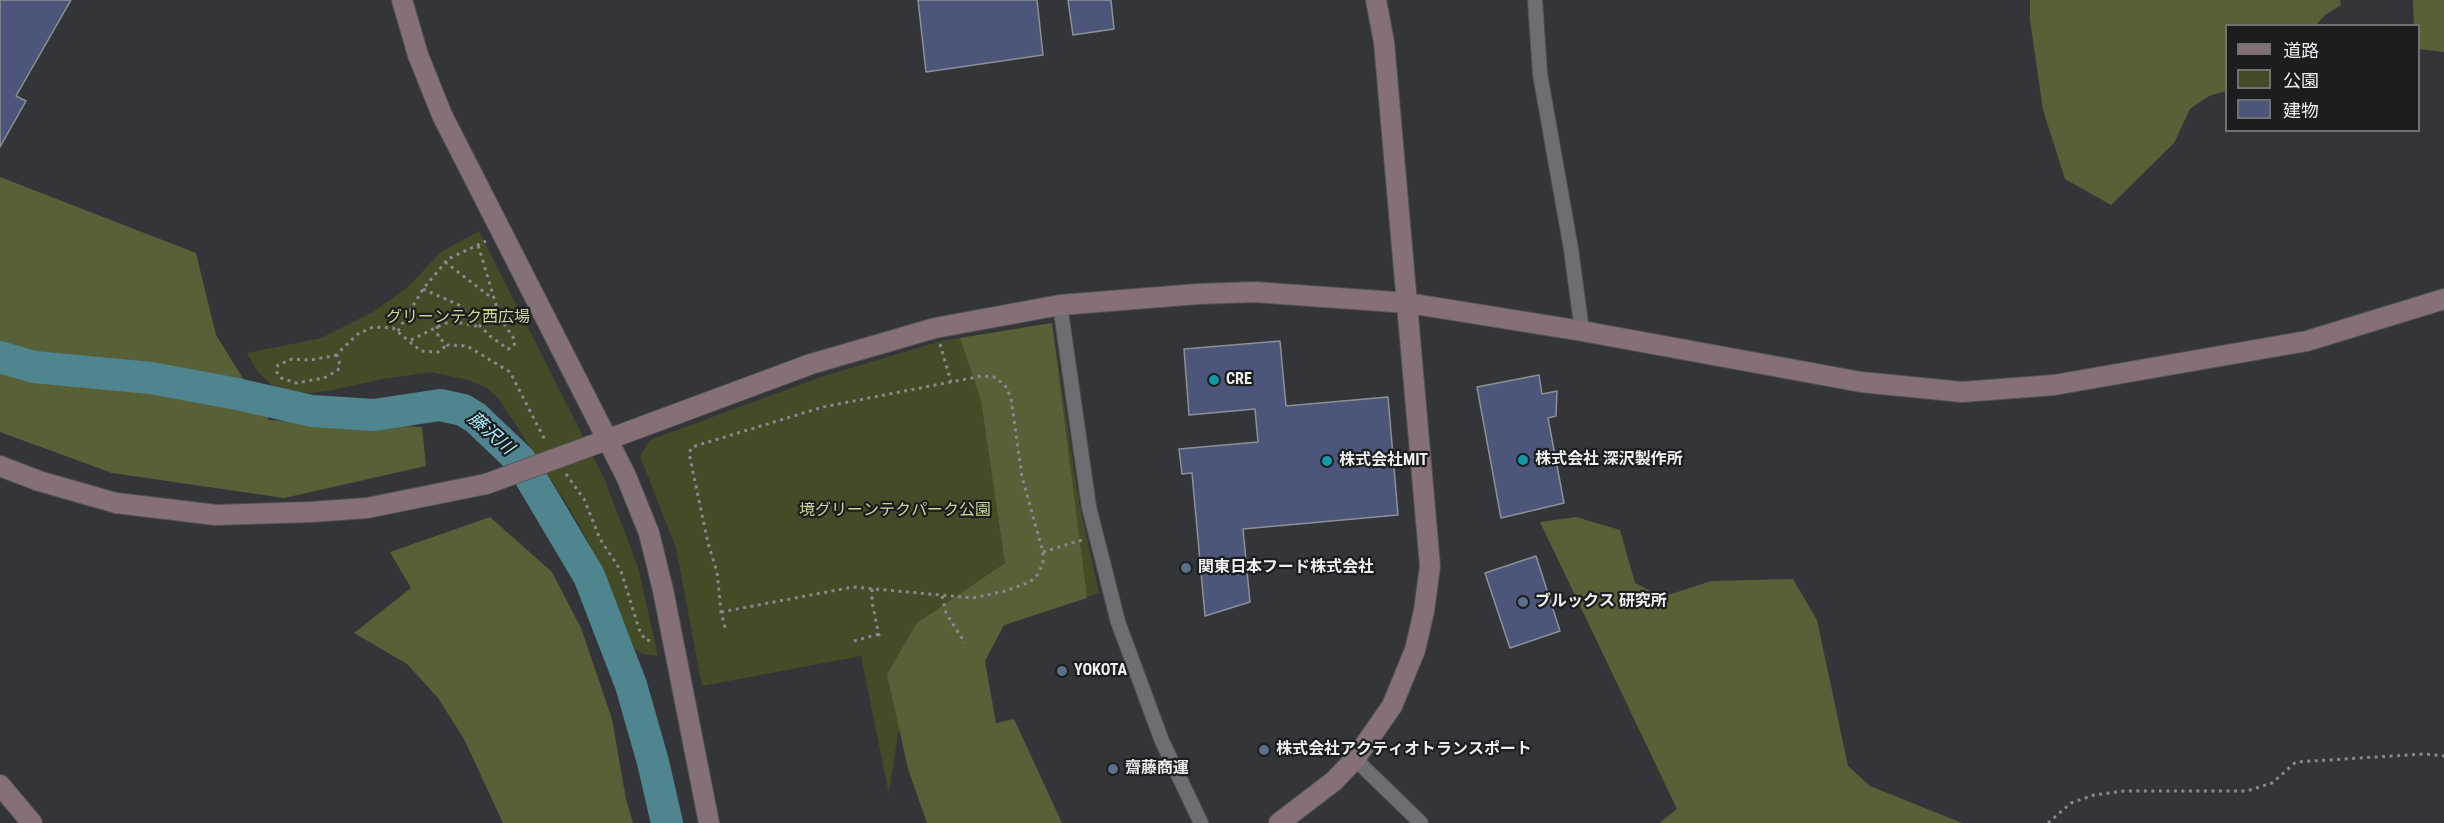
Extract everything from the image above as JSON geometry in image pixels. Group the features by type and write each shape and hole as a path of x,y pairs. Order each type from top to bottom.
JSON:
{"street":[{"path":"402,0 418,55 442,115 626,476 649,533 674,641 709,823"},
{"path":"1279,823 1334,781 1355,759 1392,706 1415,650 1424,611 1430,566 1408,303 1383,42 1376,0"},
{"path":"1535,0 1540,74 1571,249 1582,331"},
{"path":"0,466 39,481 116,503 216,515 367,508 486,484 811,364 935,328 1060,305 1198,294 1254,292 1408,303 1582,331 1861,382 1962,392 2054,385 2307,341 2444,299"},
{"path":"1060,305 1089,507 1118,622 1162,741 1201,823"},
{"path":"1355,759 1421,823"},
{"path":"0,784 32,823"}],"path":[{"path":"398,331 423,289 445,262 478,245 500,318 515,340 514,346 508,349 459,305 423,289"},
{"path":"445,262 494,299"},
{"path":"411,340 437,326 463,323 482,328"},
{"path":"337,355 365,330 381,326 398,331 421,351 430,353 444,350 447,345"},
{"path":"437,326 438,337 447,345 467,346 505,366 550,448"},
{"path":"935,328 951,382"},
{"path":"332,354 337,355 340,365 338,370 324,378 306,383 287,381 281,378 276,371 278,365 292,359 311,360 332,354"},
{"path":"721,612 853,586 973,598 1005,591 1030,582 1038,574 1043,563 1043,552 1022,477 1011,398 1005,385 993,377 982,376 823,407 692,447 689,453 708,543 717,572 721,612 726,631"},
{"path":"561,466 584,499 600,539 621,571 645,640 674,641"},
{"path":"1043,552 1095,536"},
{"path":"872,589 872,602 880,640"},
{"path":"942,596 946,613 965,642"},
{"path":"854,641 879,634"},
{"path":"2048,823 2071,802 2094,795 2124,791 2247,791 2272,783 2296,762 2424,754 2444,756"}],"green space":[{"path":"2030,0 2340,0 2341,5 2325,15 2317,24 2225,24 2225,91 2209,96 2190,109 2174,143 2111,205 2065,179 2043,110 2030,20"},
{"path":"2413,0 2444,0 2444,52 2420,49 2420,24 2414,24"},
{"path":"0,177 196,253 216,335 269,420 422,427 426,466 284,498 112,473 0,432"},
{"name":"グリーンテク西広場","path":"479,231 604,478 638,567 658,656 643,654 634,648 588,541 499,399 487,388 468,380 431,372 383,379 328,391 292,392 273,387 257,371 247,353 321,338 373,312 408,287 441,252"},
{"name":"境グリーンテクパーク公園","path":"1052,323 1079,502 1099,593 982,633 920,667 898,733 889,794 861,656 702,686 676,548 640,456 650,440 821,377 941,341"},
{"path":"1052,323 1087,598 1004,625 985,661 996,723 1014,719 1062,823 927,823 908,769 887,674 917,623 1005,563 981,400 960,338"},
{"path":"490,517 552,572 581,628 612,719 626,799 633,823 503,823 464,739 438,698 407,664 354,633 411,588 390,552"},
{"path":"1576,517 1620,530 1635,583 1662,597 1711,581 1793,579 1817,620 1848,766 1870,786 1962,823 1659,823 1677,809 1540,522"}],"building":[{"path":"0,0 71,0 16,96 26,101 0,147"},
{"path":"918,0 1037,0 1043,55 926,72"},
{"path":"1068,0 1111,0 1114,29 1073,35"},
{"path":"1280,341 1286,406 1388,397 1398,515 1243,529 1250,602 1205,616 1192,473 1182,474 1179,449 1258,442 1255,409 1189,415 1184,349"},
{"name":"株式会社 深沢製作所","path":"1539,375 1542,394 1557,391 1556,416 1548,418 1564,503 1501,518 1477,387"},
{"name":"ブルックス 研究所","path":"1536,556 1560,631 1510,648 1485,573"}],"waterway":[{"name":"藤沢川","path":"0,357 34,367 151,378 312,411 374,415 440,405 463,410 476,418 520,460 589,576 631,685 653,762 667,823"}],"place":[{"name":"CRE","path":"1214,380"},
{"name":"株式会社 深沢製作所","path":"1523,460"},
{"name":"株式会社MIT","path":"1327,461"},
{"name":"関東日本フード株式会社","path":"1186,568"},
{"name":"ブルックス 研究所","path":"1523,602"},
{"name":"YOKOTA","path":"1062,671"},
{"name":"株式会社アクティオトランスポート","path":"1264,750"},
{"name":"齋藤商運","path":"1113,769"}]}
